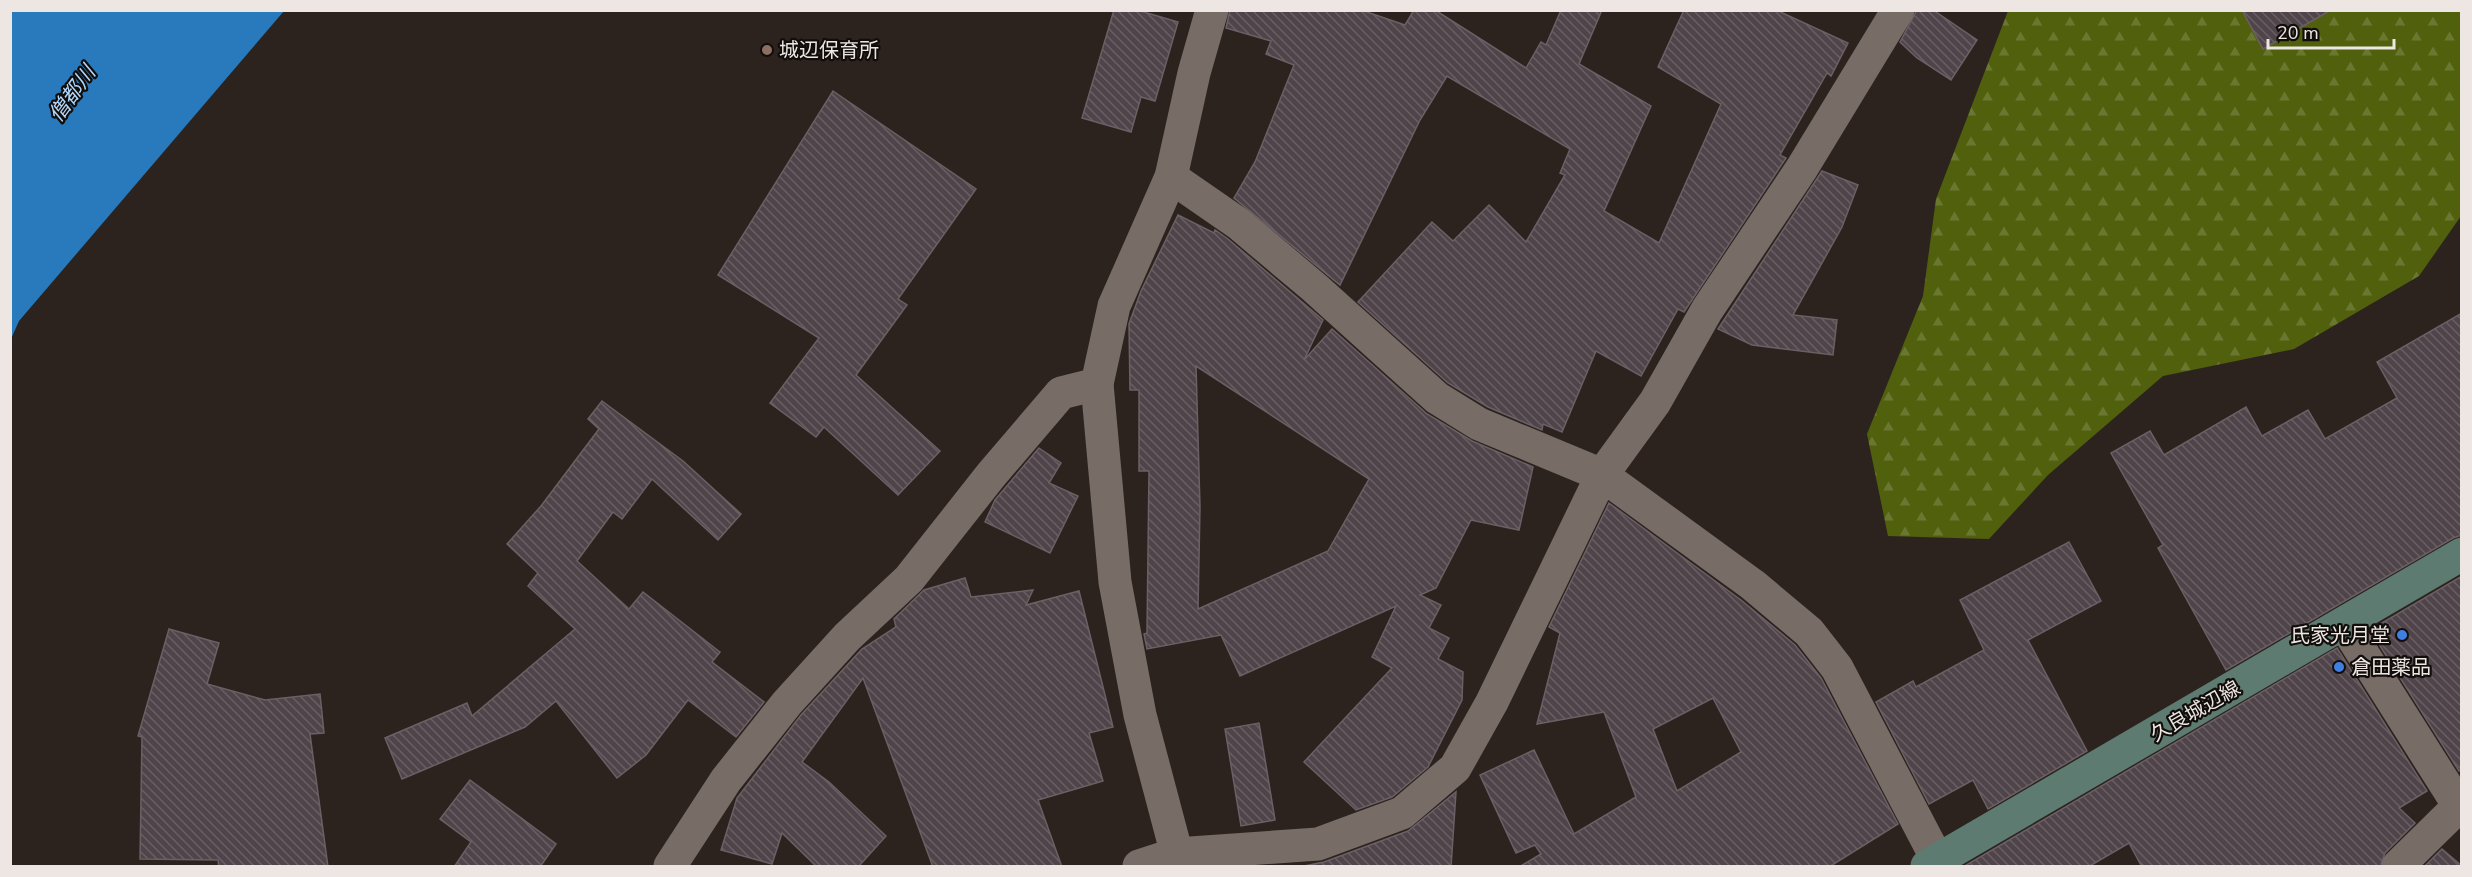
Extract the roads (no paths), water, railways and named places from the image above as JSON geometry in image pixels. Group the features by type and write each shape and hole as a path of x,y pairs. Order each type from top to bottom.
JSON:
{"main road":[{"name":"久良城辺線","path":"1933,864 2462,554"}],"street":[{"path":"1178,860 1140,715 1115,582 1097,384 1114,306 1171,177 1194,73 1212,10"},
{"path":"1139,867 1178,860 1318,844 1402,813 1455,768 1492,702 1602,476 1655,402 1707,310 1802,168 1898,10"},
{"path":"1171,177 1248,231 1437,398 1479,424 1602,476 1753,585 1809,632 1837,668 1933,864"},
{"path":"670,867 726,780 787,703 847,637 909,579 991,475 1061,393 1097,384"},
{"path":"2344,624 2459,806 2398,867"}],"water":[{"name":"僧都川","path":"11,10 284,11 19,321 11,339"}],"place":[{"name":"城辺保育所","path":"767,50"},
{"name":"氏家光月堂","path":"2402,635"},
{"name":"倉田薬品","path":"2339,667"}]}
